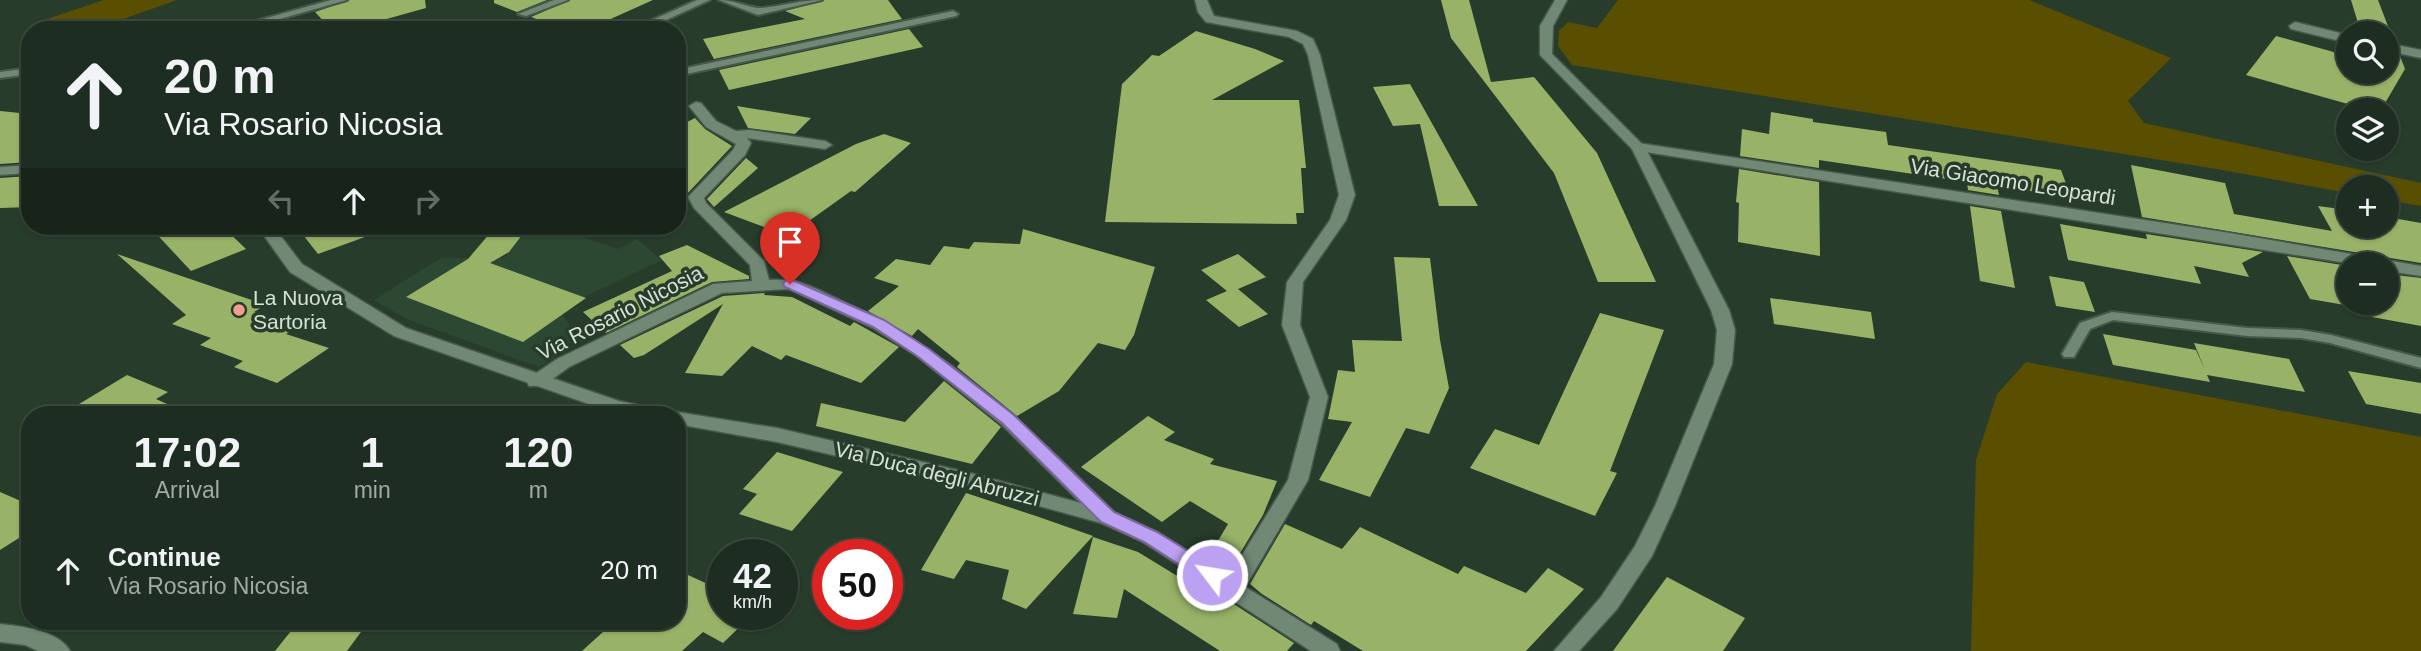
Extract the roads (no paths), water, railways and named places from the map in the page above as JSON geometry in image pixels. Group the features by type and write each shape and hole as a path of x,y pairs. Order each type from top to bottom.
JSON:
{"street":[{"path":"1201,0 1204,12 1210,19 1293,33 1308,42 1314,55 1347,195 1338,220 1295,282 1291,325 1319,397 1298,480 1233,588"},
{"path":"1561,0 1549,18 1542,37 1546,55 1638,147 1720,310 1726,330 1723,364 1665,506 1644,550 1609,603 1565,651"},
{"path":"2295,26 2336,36"},
{"path":"2399,49 2421,54"},
{"path":"696,106 711,124 744,143 740,152 696,197 699,205 758,264 761,286"},
{"path":"734,135 750,134 825,145"},
{"name":"Via Giacomo Leopardi","path":"1638,147 2336,256"},
{"path":"0,171 21,170"},
{"path":"272,235 296,268 400,332 536,382 614,406"},
{"path":"2399,267 2421,271"},
{"name":"Via Rosario Nicosia","path":"536,382 563,363 719,288 790,284 879,324 923,352 1008,419 1107,517"},
{"name":"Via Duca degli Abruzzi","path":"686,420 777,435 970,480 1107,517 1150,537 1329,651"},
{"path":"0,633 29,636 59,651"}],"lane":[{"path":"263,21 342,0"},
{"path":"523,14 563,0"},
{"path":"656,21 705,0"},
{"path":"724,0 758,12 817,0"},
{"path":"686,71 953,14"},
{"path":"0,75 21,72"},
{"path":"2068,354 2085,326 2112,316 2247,332 2301,334 2331,339 2421,363"}],"place":[{"name":"La Nuova Sartoria","path":"239,310"}]}
